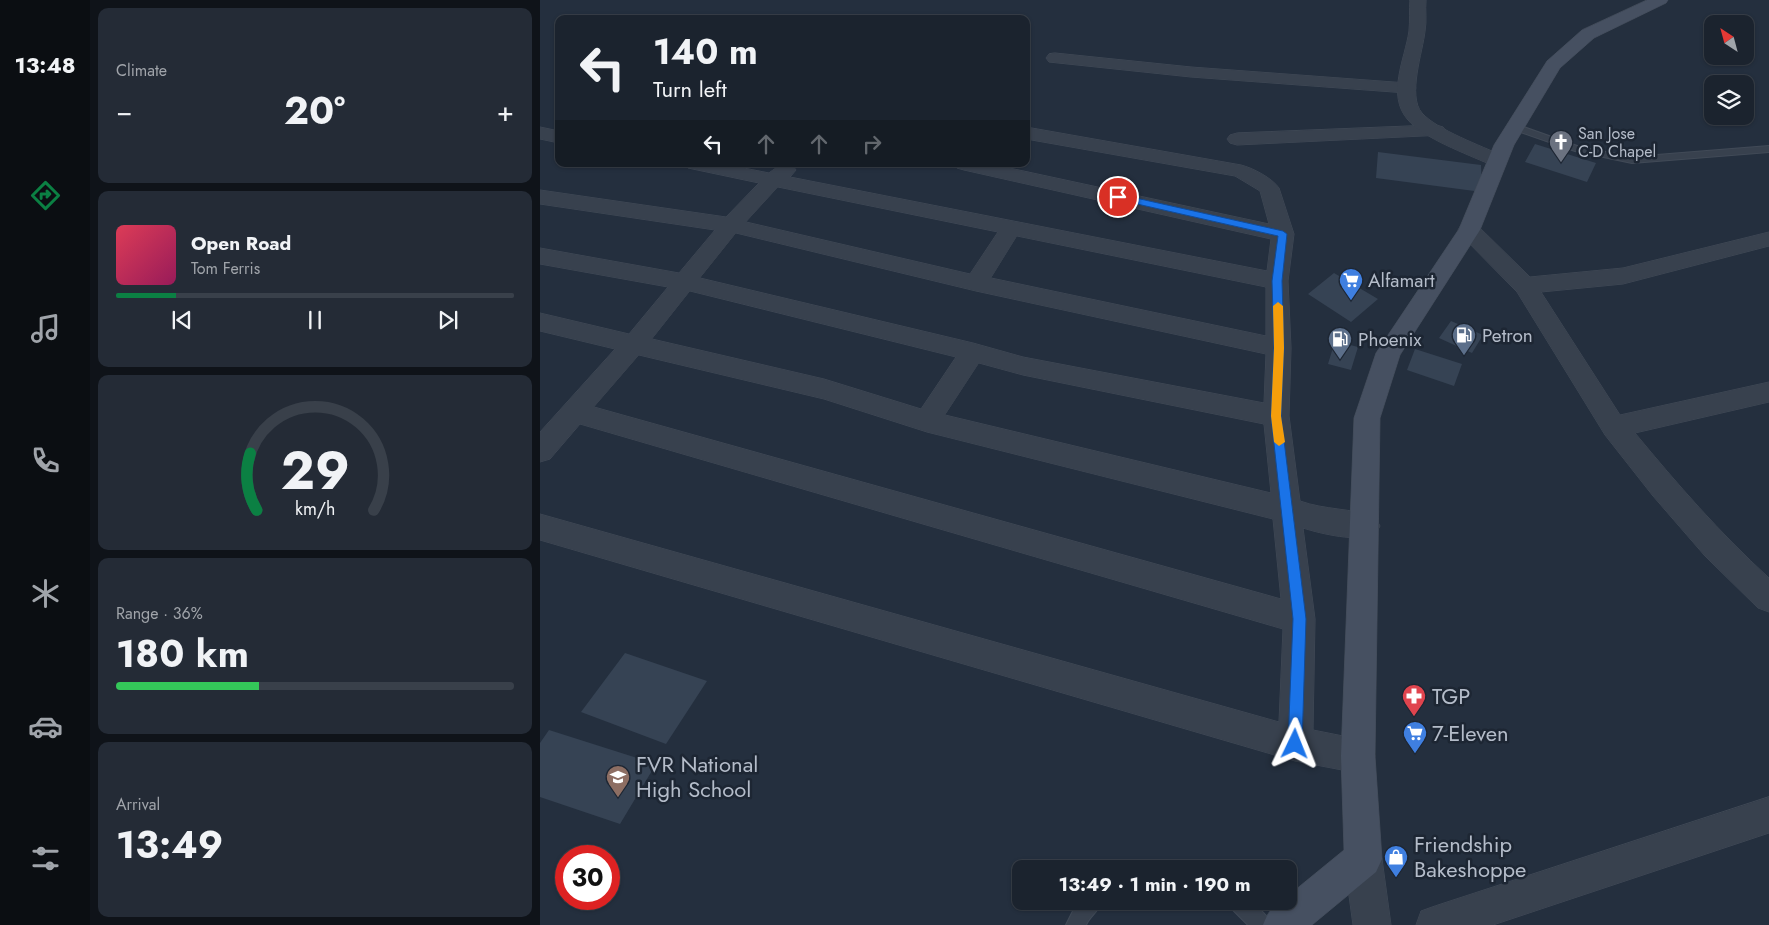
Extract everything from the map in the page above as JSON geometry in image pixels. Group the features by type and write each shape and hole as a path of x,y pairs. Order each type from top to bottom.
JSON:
{"main road":[{"path":"1282,925 1363,859 1358,756 1367,418 1388,353 1469,230 1496,160 1553,66 1588,34 1660,0"}],"street":[{"path":"1418,0 1417,30 1406,88 1407,105 1415,117 1436,131 1496,160"},
{"path":"1055,58 1191,72 1406,88"},
{"path":"1237,139 1436,131"},
{"path":"540,133 555,136"},
{"path":"1030,134 1241,171 1269,188 1283,234 1277,281 1279,348 1276,416 1299,619 1295,744"},
{"path":"711,167 1277,281"},
{"path":"540,450 635,343 731,225 774,179 789,167"},
{"path":"978,167 1283,234"},
{"path":"540,196 731,225 976,283 1279,348"},
{"path":"976,283 1012,227"},
{"path":"1469,230 1525,286 1614,427 1663,488 1715,547 1768,595"},
{"path":"1525,286 1623,276 1769,239"},
{"path":"540,256 684,282 973,352 1023,366 1276,416"},
{"path":"540,322 824,389 927,421 1288,510 1315,519 1365,526"},
{"path":"927,421 973,352"},
{"path":"1614,427 1769,392"},
{"path":"574,412 1299,619"},
{"path":"540,527 1295,744 1358,756"},
{"path":"1435,925 1769,815"},
{"path":"1363,859 1372,925"}],"lane":[{"path":"1515,127 1578,150 1632,160 1769,149"},
{"path":"1076,925 1083,910"},
{"path":"1247,910 1261,925"}],"building":[{"name":"San Jose C-D Chapel","path":"1535,144 1596,163 1587,182 1525,162"},
{"path":"1378,152 1481,165 1482,192 1376,178"},
{"path":"1334,273 1378,299 1351,322 1308,294"},
{"path":"1451,321 1483,335 1472,353 1439,338"},
{"path":"1335,341 1358,347 1351,370 1328,364"},
{"path":"1415,349 1462,364 1454,386 1407,370"},
{"path":"625,653 707,681 666,744 581,712"},
{"path":"549,730 656,764 620,824 540,797 540,743"}],"slow traffic":[{"path":"1278,306 1279,348 1276,416 1279,442"}],"place":[{"name":"San Jose C-D Chapel","path":"1561,163"},
{"name":"Alfamart","path":"1351,301"},
{"name":"Petron","path":"1464,356"},
{"name":"Phoenix","path":"1340,360"},
{"name":"TGP","path":"1414,717"},
{"name":"7-Eleven","path":"1415,754"},
{"name":"FVR National High School","path":"618,798"},
{"name":"Friendship Bakeshoppe","path":"1396,878"}],"route":[{"path":"1118,197 1283,234 1277,281 1279,348 1276,416 1299,619 1295,744"}]}
